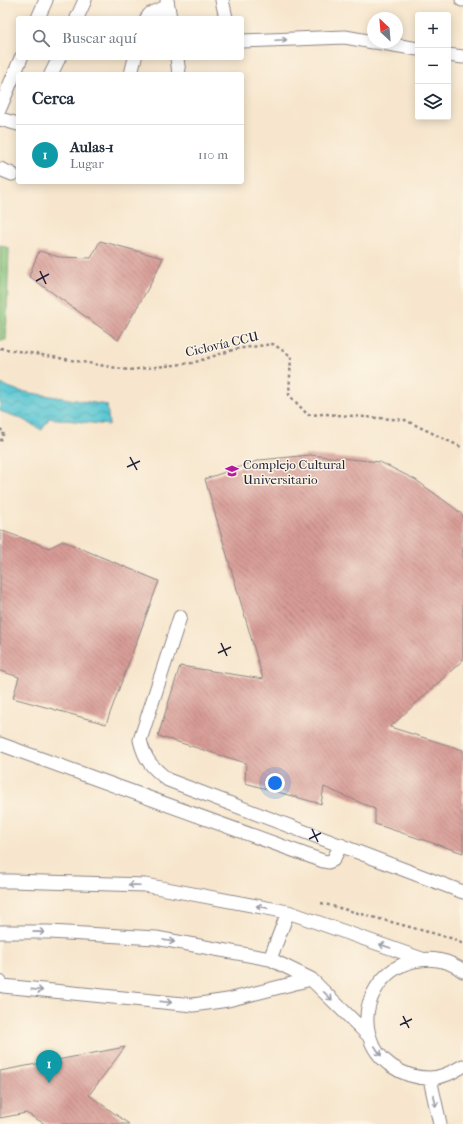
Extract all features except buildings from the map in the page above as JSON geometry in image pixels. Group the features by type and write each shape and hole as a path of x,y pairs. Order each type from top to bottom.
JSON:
{"lane":[{"path":"39,16 46,0"},
{"path":"78,16 85,0"},
{"path":"222,0 226,16"},
{"path":"148,16 150,14 168,8"},
{"path":"244,41 345,37 367,41"},
{"path":"403,47 415,49"},
{"path":"451,55 463,57"},
{"path":"0,108 20,60"},
{"path":"52,72 58,60"},
{"path":"132,72 134,60"},
{"path":"177,60 179,72"},
{"path":"0,119 16,123"},
{"path":"180,617 140,740 143,754 155,770 168,780 463,892"},
{"path":"0,744 323,861 328,862 333,860 340,845"},
{"path":"0,881 11,880 145,885 288,912 422,959"},
{"path":"270,960 288,912"},
{"path":"0,932 49,932 156,938 270,960 311,979 369,1036 378,1053 392,1068 410,1076 430,1078 450,1074 463,1066"},
{"path":"369,1036 367,1018 370,1001 378,985 390,972 405,963 422,959 441,960 458,967 463,971"},
{"path":"0,982 3,986 193,1004 228,1000 311,979"},
{"path":"430,1078 440,1124"}],"path":[{"name":"Ciclovía CCU","path":"0,348 129,370 192,363 236,349 272,344 291,356 289,395 308,415 325,414 405,420 463,448"},
{"path":"0,429 4,432 0,443"}],"green space":[{"path":"0,245 9,248 6,340 0,340"}],"water":[{"path":"0,384 19,391 107,405 109,425 49,418 42,430 20,418 0,411"}],"place":[{"name":"Complejo Cultural Universitario","path":"232,471"},
{"name":"Aulas-1","path":"49,1083"}]}
